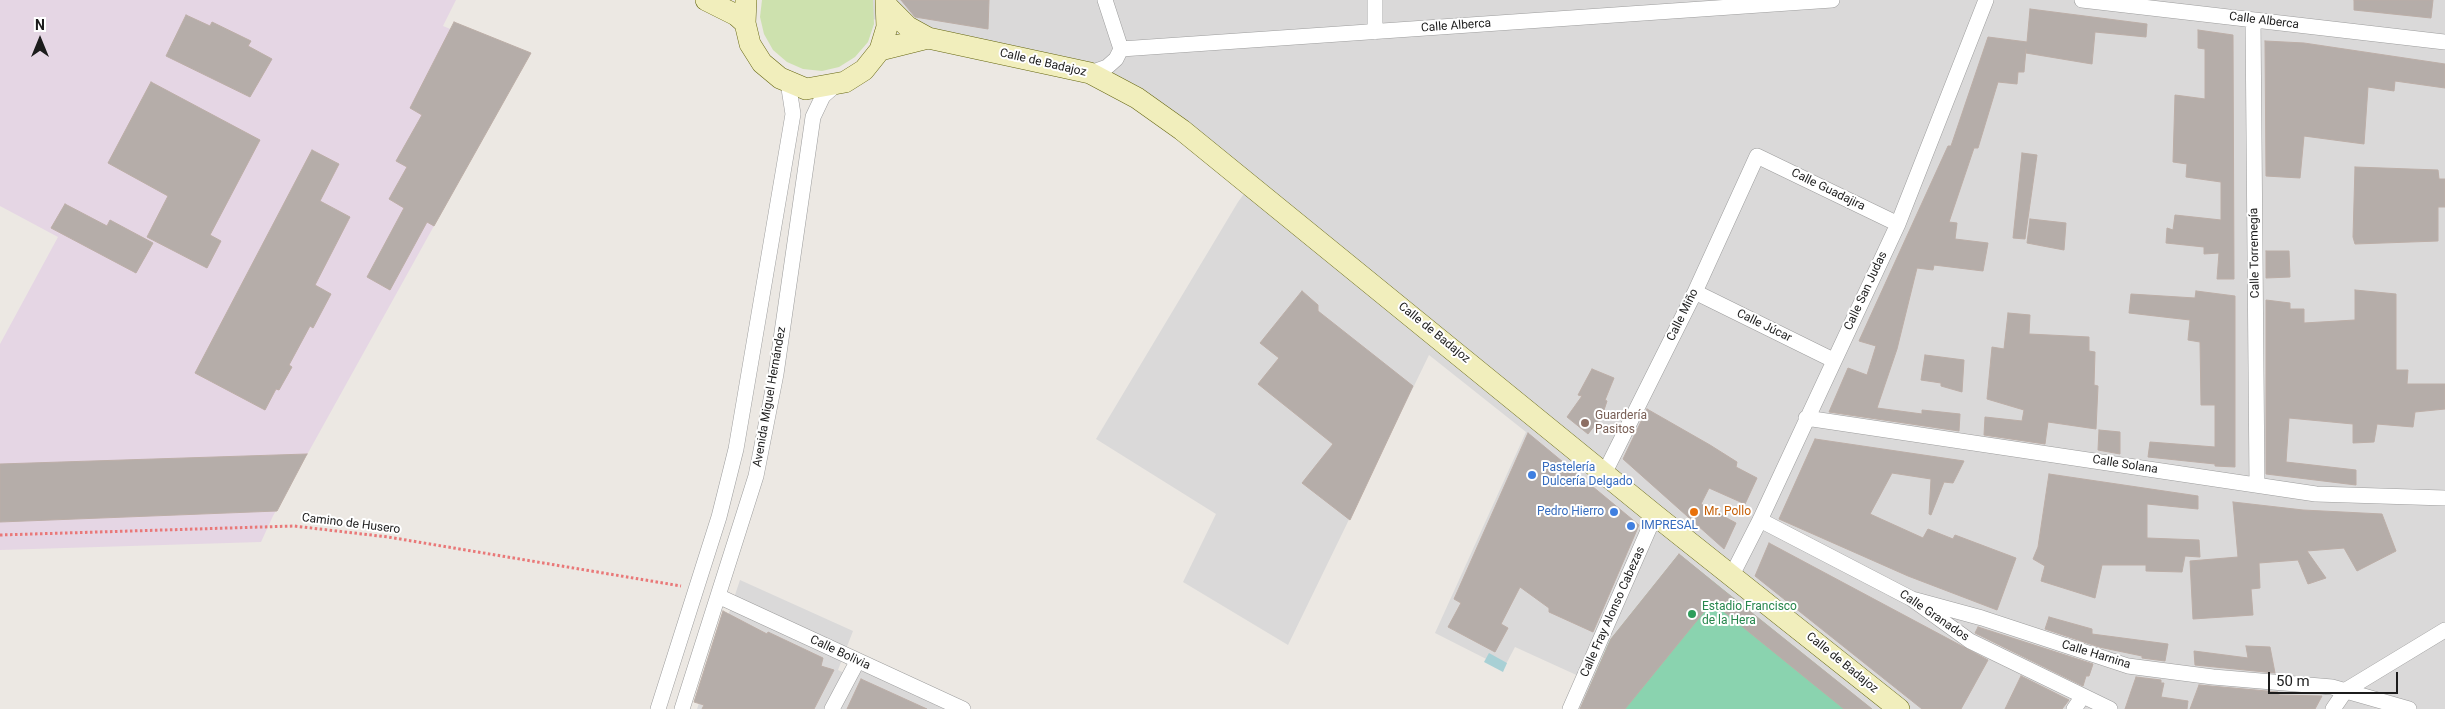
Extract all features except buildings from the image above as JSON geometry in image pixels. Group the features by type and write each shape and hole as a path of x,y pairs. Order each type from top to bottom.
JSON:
{"street":[{"path":"706,0 736,15 745,22"},
{"path":"746,0 745,22 750,44 762,64 788,82 806,89 846,82 864,70 880,50 887,26 886,3"},
{"path":"1090,73 1107,67 1116,59 1121,49 1105,0"},
{"path":"1375,0 1375,32"},
{"name":"Calle Alberca","path":"1121,49 1375,32 1741,3 1832,0"},
{"name":"Calle San Judas","path":"1732,575 1760,520 1898,224 1986,0"},
{"name":"Calle Alberca","path":"2082,0 2445,42"},
{"name":"Calle de Badajoz","path":"886,3 908,26 928,38 1090,73 1137,98 1182,130 1605,472 1655,515 1899,709"},
{"name":"Calle Torremegía","path":"2253,20 2257,485"},
{"name":"Calle de Badajoz","path":"880,50 928,38"},
{"name":"Avenida Miguel Hernández","path":"658,709 719,517 736,449 793,114 788,82"},
{"name":"Avenida Miguel Hernández","path":"682,709 756,476 776,374 795,227 813,117 823,96 837,84"},
{"name":"Calle Guadajira","path":"1758,156 1898,224"},
{"name":"Calle Miño","path":"1605,472 1695,292 1758,156"},
{"name":"Calle Júcar","path":"1695,292 1833,360"},
{"name":"Calle Solana","path":"1806,418 2316,494 2445,498"},
{"name":"Calle Fray Alonso Cabezas","path":"1570,709 1655,515"},
{"name":"Calle Granados","path":"1760,520 1912,599 1970,641 2110,709"},
{"name":"Calle Bolivia","path":"718,596 857,662 963,709"},
{"name":"Calle Harnina","path":"1912,599 1982,618 2128,666 2332,687 2409,709"},
{"path":"2334,709 2346,690 2445,630"},
{"path":"832,709 857,662"},
{"path":"2074,709 2083,696"}],"path":[{"name":"Camino de Husero","path":"0,536 294,526 388,537 696,589"}],"shaded area":[{"path":"0,0 456,0 443,26 526,60 273,516 261,542 0,550 0,344 58,237 0,206"},
{"path":"772,0 2445,0 2445,709 1570,709 1583,678 1515,647 1504,668 1435,633 1526,432 1429,355 1288,645 1183,582 1216,514 1096,439 1238,202 1249,187 1142,102 983,40"},
{"path":"740,580 853,631 838,670 855,678 859,670 958,709 697,709"}],"green space":[{"path":"762,0 873,0 874,24 868,42 855,57 839,67 822,71 803,69 787,62 773,50 764,34 760,17"},
{"name":"Estadio Francisco de la Hera","path":"1679,554 1872,709 1580,709 1610,640"}],"water":[{"path":"1489,653 1507,663 1503,672 1484,662"}],"place":[{"name":"Guardería Pasitos","path":"1585,423"},
{"name":"Pastelería Dulcería Delgado","path":"1532,475"},
{"name":"Pedro Hierro","path":"1614,512"},
{"name":"Mr. Pollo","path":"1694,512"},
{"name":"IMPRESAL","path":"1631,526"},
{"name":"Estadio Francisco de la Hera","path":"1692,614"}]}
